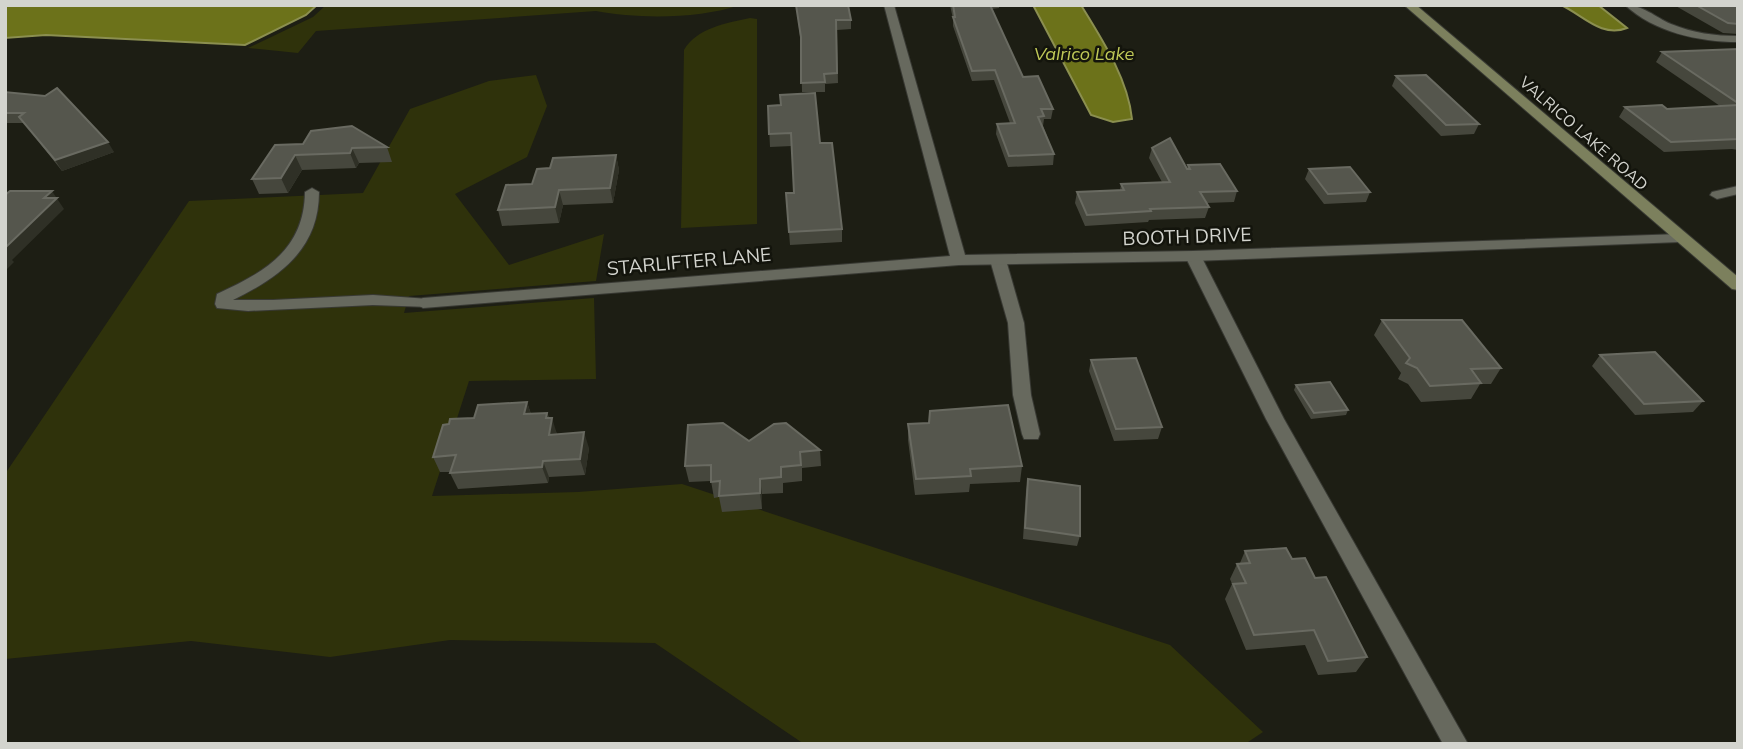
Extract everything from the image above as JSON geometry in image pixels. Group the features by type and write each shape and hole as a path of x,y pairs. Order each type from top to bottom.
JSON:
{"street":[{"path":"889,5 959,261"},
{"name":"VALRICO LAKE ROAD","path":"1409,5 1738,285"},
{"path":"1630,5 1659,24 1696,35 1738,39"},
{"path":"1717,195 1738,190"},
{"name":"STARLIFTER LANE","path":"312,192 310,220 296,246 256,283 223,298 223,304 257,308 395,299 423,303 959,261"},
{"name":"BOOTH DRIVE","path":"959,261 1193,256 1680,238"},
{"path":"1193,256 1275,419 1456,744"},
{"path":"998,260 1016,323 1022,395 1031,434"}],"shaded area":[{"path":"326,5 740,5 687,15 649,16 596,11 316,31 298,53 248,48 313,17"},
{"path":"750,18 757,19 757,224 681,228 684,50 696,36 704,32"},
{"path":"536,75 547,106 527,157 455,194 509,265 604,234 596,281 409,296 404,313 594,298 596,379 469,381 432,496 578,492 682,484 1170,645 1263,732 1245,744 804,744 655,643 450,640 330,657 191,641 5,659 5,474 189,201 363,193 410,109 489,81"}],"water":[{"path":"5,5 317,5 306,15 245,45 46,35 5,38"},
{"name":"Valrico Lake","path":"1033,5 1081,5 1120,74 1132,119 1113,122 1091,115"},
{"path":"1561,5 1598,5 1627,28 1600,28"}],"building":[{"path":"796,5 848,5 851,20 836,20 837,73 824,74 825,82 801,83 801,37"},
{"path":"953,5 990,5 1023,77 1038,76 1053,109 1041,109 1044,116 1038,117 1054,154 1009,156 997,124 1015,123 995,70 972,71 953,17"},
{"path":"1696,5 1738,5 1738,24 1728,23"},
{"path":"1738,49 1738,103 1662,52"},
{"path":"1426,75 1479,124 1446,125 1396,76"},
{"path":"57,88 108,142 55,160 19,117 24,113 5,113 5,92 45,96"},
{"path":"815,93 820,143 832,143 842,229 789,232 786,193 794,193 791,133 769,134 768,106 781,105 780,95"},
{"path":"1662,105 1667,109 1738,105 1738,139 1671,142 1625,107"},
{"path":"352,126 387,147 352,148 350,153 295,155 281,178 252,179 275,145 303,144 311,131"},
{"path":"1170,138 1187,169 1190,169 1188,165 1220,164 1237,191 1200,192 1209,207 1087,215 1077,192 1124,190 1121,184 1170,182 1152,148"},
{"path":"616,155 610,188 559,190 555,207 498,210 506,185 532,184 537,169 550,168 553,158"},
{"path":"1350,167 1370,192 1328,194 1309,169"},
{"path":"10,191 52,191 44,198 57,198 5,248 5,195"},
{"path":"1382,320 1462,320 1501,368 1471,369 1481,383 1430,386 1417,368 1406,363 1410,358"},
{"path":"1655,352 1703,401 1644,404 1600,355"},
{"path":"1136,358 1162,427 1116,429 1091,360"},
{"path":"1330,382 1348,410 1314,413 1296,385"},
{"path":"527,402 524,414 547,413 546,418 552,418 549,435 584,432 580,459 543,461 542,467 450,473 456,455 433,457 443,425 449,424 450,419 474,418 478,405"},
{"path":"1008,405 1022,466 970,469 971,476 916,479 908,424 929,423 930,411"},
{"path":"723,423 749,441 774,424 786,423 820,450 800,452 801,465 781,467 781,477 760,479 760,493 719,496 720,481 711,482 711,465 685,466 688,425"},
{"path":"1028,479 1080,486 1080,536 1025,528"},
{"path":"1286,548 1292,559 1305,558 1315,578 1326,577 1367,657 1328,661 1314,630 1254,635 1233,584 1246,583 1237,564 1250,563 1245,551"}]}
